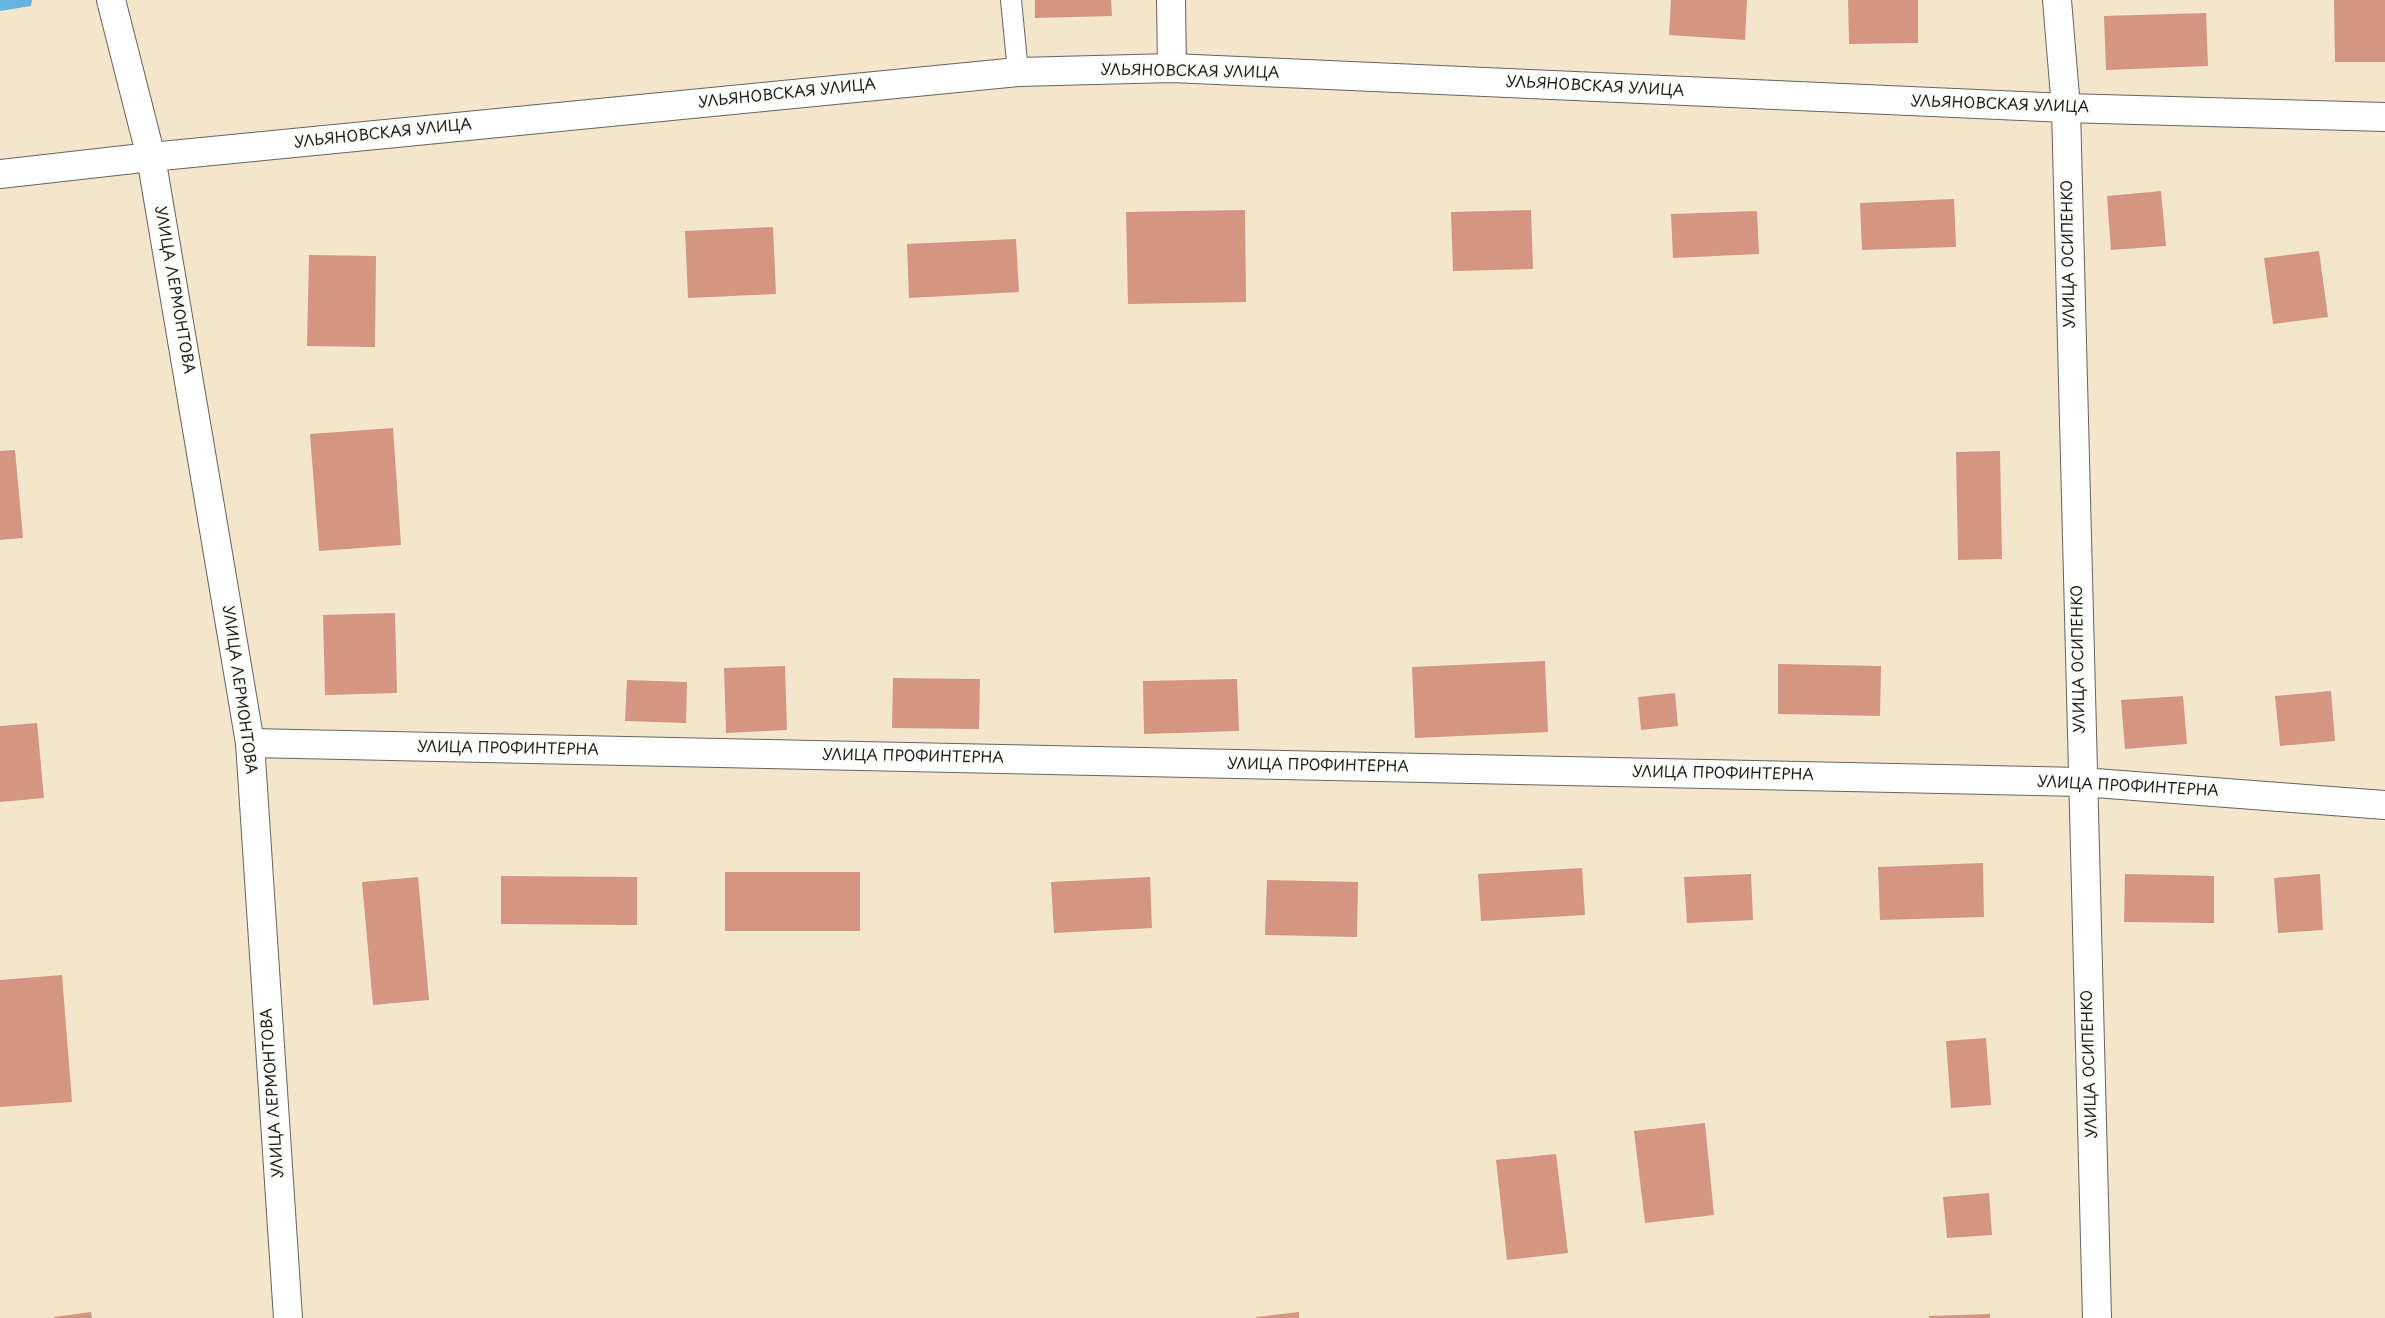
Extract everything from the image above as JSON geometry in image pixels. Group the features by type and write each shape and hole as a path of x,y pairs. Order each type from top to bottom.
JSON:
{"street":[{"name":"УЛИЦА ЛЕРМОНТОВА","path":"111,0 152,156 250,743 288,1318"},
{"path":"1171,0 1172,68"},
{"name":"УЛИЦА ОСИПЕНКО","path":"2057,0 2066,108 2096,1318"},
{"name":"УЛЬЯНОВСКАЯ УЛИЦА","path":"0,174 152,156 1018,72 1172,68 2066,108 2385,116"},
{"name":"УЛИЦА ПРОФИНТЕРНА","path":"250,743 2082,782 2385,805"}],"lane":[{"path":"1011,0 1018,72"}],"water":[{"path":"0,0 32,0 31,6 0,11"}],"building":[{"path":"1035,0 1111,0 1112,16 1035,18"},
{"path":"1671,0 1747,0 1745,40 1669,35"},
{"path":"1848,0 1918,0 1918,43 1849,44"},
{"path":"2334,0 2385,0 2385,62 2335,62"},
{"path":"2206,13 2208,66 2106,70 2104,16"},
{"path":"2161,191 2166,246 2111,250 2107,196"},
{"path":"1954,199 1956,247 1862,250 1860,203"},
{"path":"1245,210 1246,302 1128,304 1126,212"},
{"path":"1531,210 1533,269 1453,271 1451,212"},
{"path":"1757,211 1759,254 1673,258 1671,214"},
{"path":"773,227 776,294 688,298 685,231"},
{"path":"1016,239 1019,292 909,298 907,244"},
{"path":"2319,251 2328,317 2273,324 2264,258"},
{"path":"309,255 376,256 375,347 307,346"},
{"path":"393,428 401,545 319,551 310,434"},
{"path":"15,450 23,538 0,540 0,451"},
{"path":"2000,451 2002,559 1958,560 1956,452"},
{"path":"395,613 397,693 325,695 323,615"},
{"path":"1545,661 1548,732 1415,738 1412,667"},
{"path":"1778,664 1881,666 1880,716 1778,714"},
{"path":"785,666 787,730 726,733 724,668"},
{"path":"893,678 980,679 979,729 892,728"},
{"path":"1237,679 1239,731 1144,734 1143,681"},
{"path":"627,680 687,682 686,723 625,721"},
{"path":"2331,691 2335,741 2280,746 2275,696"},
{"path":"1675,693 1678,726 1641,730 1638,697"},
{"path":"2183,696 2187,744 2125,749 2121,700"},
{"path":"37,723 44,798 0,802 0,726"},
{"path":"1983,863 1984,917 1880,920 1878,867"},
{"path":"1582,868 1585,915 1481,921 1478,874"},
{"path":"725,872 860,872 860,931 725,931"},
{"path":"1751,874 1753,920 1687,923 1684,877"},
{"path":"2125,874 2214,876 2214,923 2124,922"},
{"path":"2320,874 2323,930 2278,933 2274,878"},
{"path":"501,876 637,877 637,925 501,924"},
{"path":"418,877 429,1000 373,1005 362,882"},
{"path":"1150,877 1152,928 1054,933 1051,882"},
{"path":"1267,880 1358,882 1357,937 1265,935"},
{"path":"62,975 72,1102 0,1107 0,980"},
{"path":"1986,1038 1991,1105 1951,1108 1946,1041"},
{"path":"1705,1123 1714,1215 1645,1223 1634,1131"},
{"path":"1556,1154 1568,1253 1507,1260 1496,1160"},
{"path":"1989,1193 1992,1235 1947,1238 1943,1197"},
{"path":"91,1312 92,1318 54,1318 54,1317"},
{"path":"1299,1312 1299,1318 1256,1318 1256,1317"},
{"path":"1990,1314 1990,1318 1929,1318 1929,1316"}]}
